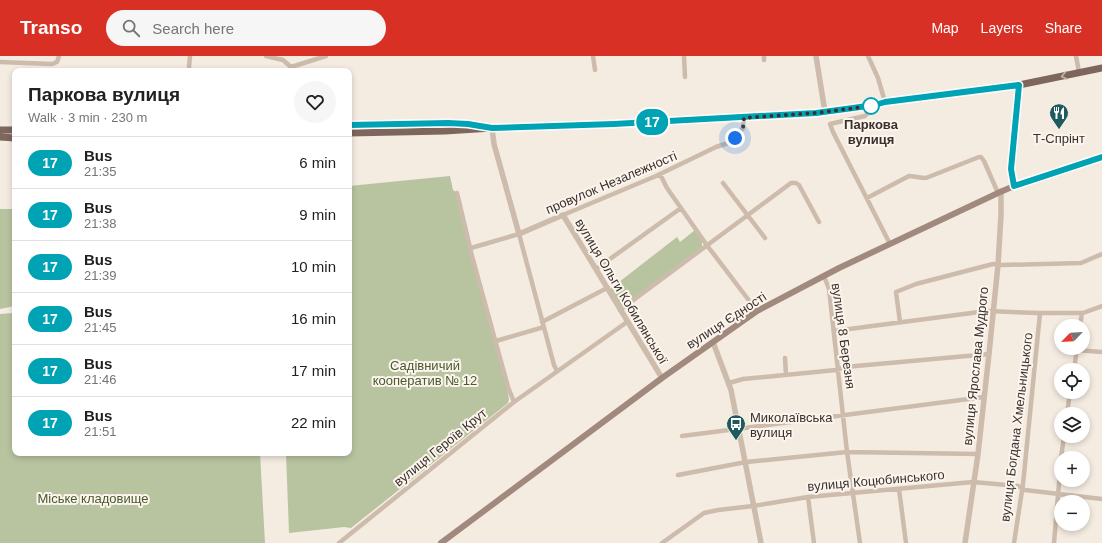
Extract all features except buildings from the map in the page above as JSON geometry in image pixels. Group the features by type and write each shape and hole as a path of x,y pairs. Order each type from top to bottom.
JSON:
{"main road":[{"path":"352,133 448,127 468,124 492,128 614,124 744,118 825,112 869,106 885,102 1019,85 1102,68"},
{"path":"1014,186 1011,169 1019,85"},
{"path":"352,125 448,127"},
{"path":"0,130 12,130"},
{"path":"0,137 12,138"},
{"name":"вулиця Єдності","path":"441,543 662,378 757,311 824,276 999,192 1102,157"}],"street":[{"path":"0,62 52,64 57,62 59,56"},
{"path":"189,67 190,56"},
{"path":"266,56 283,60 290,68"},
{"path":"294,68 326,56"},
{"path":"593,56 595,70"},
{"path":"684,56 685,77"},
{"path":"816,56 825,112"},
{"path":"868,56 878,78 885,102"},
{"path":"1076,56 1080,72"},
{"path":"869,106 869,112 865,116 830,124 832,132 890,244"},
{"name":"провулок Незалежності","path":"471,248 519,234 660,174 731,141 743,128 744,118"},
{"path":"492,128 494,144 554,366 557,371"},
{"path":"867,198 909,176 926,178 979,157 981,157 984,161 999,192"},
{"path":"660,174 667,188 707,246 757,311"},
{"path":"723,183 765,238"},
{"path":"620,310 791,183 796,183 819,222"},
{"name":"вулиця Ярослава Мудрого","path":"965,543 978,454 998,265 1001,215 999,192"},
{"path":"457,193 508,387 514,402"},
{"path":"596,269 681,208"},
{"name":"вулиця Ольги Кобилянської","path":"563,215 662,378"},
{"path":"900,322 896,292 916,284 993,264 1081,263 1102,254"},
{"name":"вулиця 8 Березня","path":"824,276 829,289 847,452 860,543"},
{"path":"496,341 543,325 607,288"},
{"path":"834,330 987,311 1040,313 1082,312 1102,306"},
{"path":"1081,319 1082,312"},
{"name":"вулиця Богдана Хмельницького","path":"1014,543 1022,488 1040,313"},
{"name":"вулиця Героїв Крут","path":"339,543 514,402 627,322"},
{"path":"713,342 729,383 761,543"},
{"path":"1090,351 1102,352"},
{"path":"729,383 742,379 845,367 989,354"},
{"path":"784,358 786,375"},
{"path":"682,436 984,397"},
{"path":"678,475 746,462 847,452 978,454"},
{"name":"вулиця Коцюбинського","path":"662,543 704,513 808,497 973,482 1018,486 1025,490 1102,499"},
{"path":"1054,543 1058,487"},
{"path":"899,489 906,543"},
{"path":"808,497 814,543"}],"green space":[{"name":"Садівничий кооператив № 12","path":"450,176 453,190 456,192 509,399 508,403 351,528 344,527 289,533 286,456 352,456 352,186"},
{"path":"0,209 12,209 12,307 0,309"},
{"path":"695,230 702,241 702,247 622,307 610,289 677,237 680,242"},
{"name":"Міське кладовище","path":"12,313 12,456 260,456 265,543 0,543 0,314"}],"bus line":[{"name":"17","path":"352,125 448,123 502,128 744,118 816,113 875,105 885,102 1019,85 1011,169 1014,186 1102,157"}],"place":[{"name":"Паркова вулиця","path":"871,106"},
{"name":"Т-Спрінт","path":"1059,130"},
{"name":"Миколаївська вулиця","path":"736,441"}],"route":[{"path":"735,138 743,128 744,118 816,113 871,106"}]}
